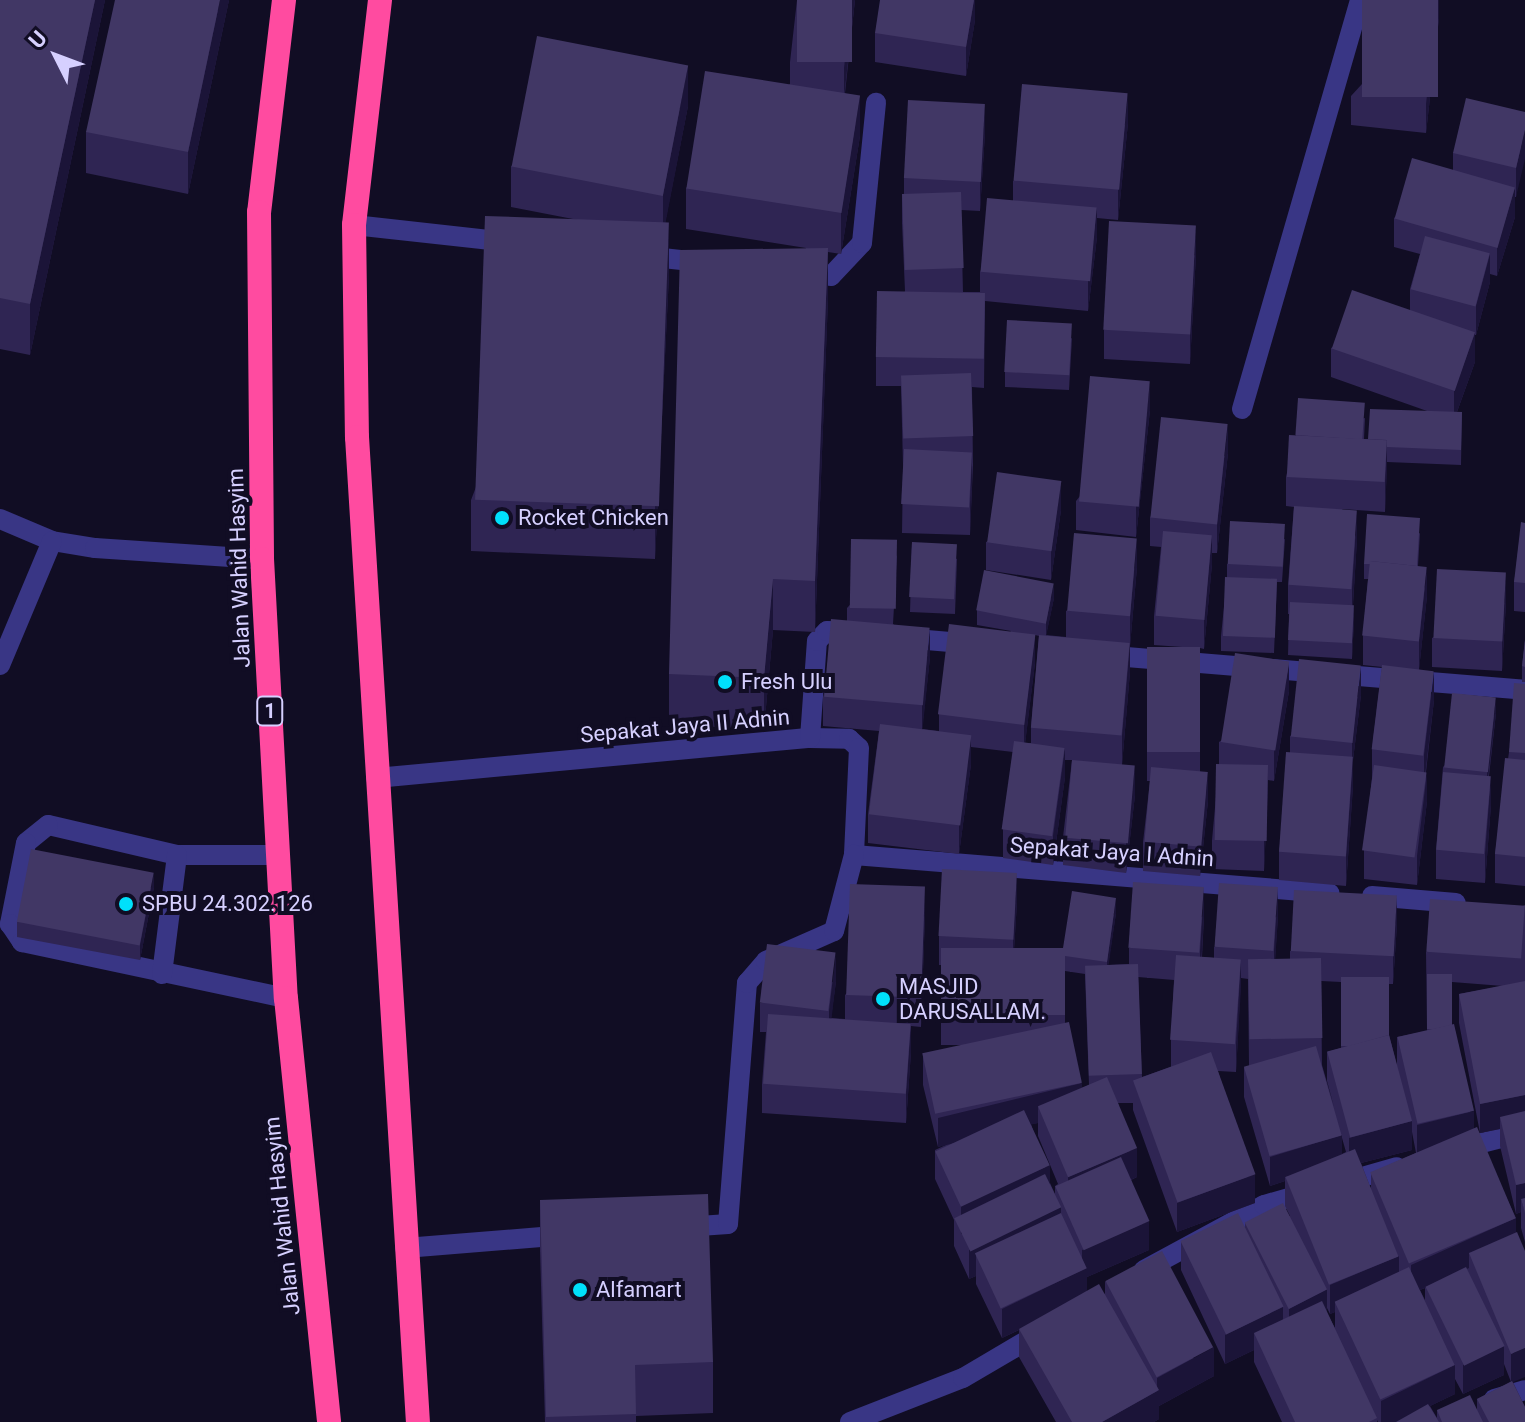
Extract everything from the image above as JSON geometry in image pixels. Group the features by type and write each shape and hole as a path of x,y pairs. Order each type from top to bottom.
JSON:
{"highway":[{"name":"Jalan Wahid Hasyim","path":"284,0 259,212 262,559 286,998 329,1422"},
{"path":"380,0 354,225 376,778 418,1422"}],"street":[{"path":"1242,409 1360,0"},
{"path":"783,271 831,276 862,243 876,103"},
{"path":"354,225 529,244"},
{"path":"624,254 736,266"},
{"path":"0,519 52,541 262,559"},
{"path":"0,665 52,541"},
{"name":"Sepakat Jaya II Adnin","path":"376,778 810,738 817,641 824,632 1001,646"},
{"path":"1080,653 1525,690"},
{"path":"666,1228 728,1224 747,983 766,961 834,931 854,855 859,748 849,739 810,738"},
{"path":"278,855 177,855 48,825 29,835 10,915 22,942 286,998"},
{"path":"162,974 177,855"},
{"name":"Sepakat Jaya I Adnin","path":"854,855 1478,904"},
{"path":"1118,1286 1264,1205 1525,1132"},
{"path":"405,1248 589,1233"},
{"path":"850,1422 963,1378 1065,1319"},
{"path":"1474,1405 1525,1390"}],"building":[{"path":"0,0 95,0 30,304 0,298"},
{"path":"115,0 220,0 188,152 86,132"},
{"path":"797,0 852,0 852,62 797,62"},
{"path":"880,0 974,0 966,47 875,33"},
{"path":"1362,0 1438,0 1438,97 1362,97"},
{"path":"537,36 688,65 663,196 512,167"},
{"path":"705,71 860,96 841,213 686,189"},
{"path":"1022,84 1128,93 1119,190 1014,181"},
{"path":"1466,98 1525,112 1525,130 1516,168 1453,153"},
{"path":"908,100 985,104 981,182 904,178"},
{"path":"1412,158 1515,187 1497,248 1395,219"},
{"path":"961,192 964,268 905,270 902,194"},
{"path":"987,198 1097,208 1090,281 981,272"},
{"path":"485,216 669,222 659,506 475,500"},
{"path":"1109,221 1196,226 1190,334 1103,330"},
{"path":"1425,236 1490,253 1475,306 1411,289"},
{"path":"828,248 815,581 773,579 764,678 669,674 680,250"},
{"path":"1352,290 1475,332 1455,391 1332,349"},
{"path":"877,291 985,293 984,359 876,357"},
{"path":"1007,320 1072,323 1069,375 1004,372"},
{"path":"971,373 973,436 903,438 901,375"},
{"path":"1090,376 1150,381 1139,507 1079,502"},
{"path":"1298,398 1365,403 1362,440 1295,435"},
{"path":"1370,409 1462,412 1461,450 1387,447 1387,440 1368,439"},
{"path":"1161,417 1228,424 1217,524 1150,517"},
{"path":"1289,435 1387,440 1385,482 1287,477"},
{"path":"904,449 972,453 969,507 901,504"},
{"path":"997,472 1061,481 1051,551 987,542"},
{"path":"1294,506 1357,510 1351,589 1288,585"},
{"path":"1367,514 1420,518 1417,566 1370,561 1370,564 1364,564"},
{"path":"1230,521 1285,524 1283,567 1228,564"},
{"path":"1521,522 1525,523 1525,583 1514,582"},
{"path":"1163,531 1212,535 1204,620 1156,616"},
{"path":"1074,533 1137,538 1130,616 1067,611"},
{"path":"851,539 897,540 896,609 850,608"},
{"path":"912,542 957,544 954,599 909,597"},
{"path":"1370,561 1427,567 1419,642 1362,636"},
{"path":"1437,569 1506,573 1502,642 1433,638"},
{"path":"984,570 1054,584 1046,624 976,610"},
{"path":"1225,577 1277,579 1275,638 1223,636"},
{"path":"1290,602 1354,605 1352,643 1288,640"},
{"path":"831,619 930,628 923,705 824,697"},
{"path":"949,624 1035,635 1024,725 938,714"},
{"path":"1039,635 1130,643 1122,736 1031,728"},
{"path":"1525,640 1525,667 1522,666"},
{"path":"1147,647 1200,647 1200,752 1147,752"},
{"path":"1235,653 1289,662 1275,750 1221,742"},
{"path":"1299,659 1361,665 1353,743 1291,737"},
{"path":"1382,665 1434,671 1423,756 1372,749"},
{"path":"1514,683 1525,684 1525,753 1509,752"},
{"path":"1452,693 1496,698 1488,772 1444,768"},
{"path":"880,724 971,735 960,826 869,814"},
{"path":"1014,741 1065,748 1052,836 1002,829"},
{"path":"1286,752 1353,757 1346,856 1279,852"},
{"path":"1505,758 1525,760 1525,857 1495,854"},
{"path":"1072,760 1135,765 1128,843 1065,838"},
{"path":"1216,764 1268,765 1267,841 1215,840"},
{"path":"1374,765 1426,772 1415,858 1362,850"},
{"path":"1151,767 1208,772 1201,847 1144,842"},
{"path":"1443,772 1491,776 1484,854 1436,850"},
{"path":"31,849 154,873 140,945 17,922"},
{"path":"942,869 1017,873 1013,940 938,936"},
{"path":"1133,882 1204,887 1199,953 1128,948"},
{"path":"1219,883 1278,887 1273,951 1215,947"},
{"path":"850,884 925,887 921,998 846,995"},
{"path":"1294,890 1397,895 1394,956 1291,951"},
{"path":"1072,891 1116,898 1107,962 1065,956 1063,948"},
{"path":"1430,899 1525,906 1521,958 1426,952"},
{"path":"767,944 835,952 828,1011 760,1003"},
{"path":"941,948 1065,948 1065,1015 941,1015"},
{"path":"1176,955 1241,960 1235,1044 1170,1040"},
{"path":"1321,958 1322,1038 1249,1039 1248,959"},
{"path":"1138,964 1142,1074 1089,1076 1085,966"},
{"path":"1427,974 1452,974 1452,1025 1427,1029"},
{"path":"1341,977 1389,977 1389,1035 1341,1046"},
{"path":"1525,981 1525,1095 1480,1104 1459,994"},
{"path":"768,1014 911,1024 906,1094 763,1084"},
{"path":"1069,1022 1082,1083 935,1114 922,1053"},
{"path":"1454,1024 1474,1111 1418,1124 1397,1037"},
{"path":"1389,1035 1412,1121 1350,1138 1327,1052"},
{"path":"1316,1046 1342,1135 1270,1156 1244,1067"},
{"path":"1211,1052 1255,1174 1177,1203 1133,1080"},
{"path":"1107,1077 1137,1148 1068,1177 1038,1106"},
{"path":"1024,1110 1050,1165 961,1207 935,1151"},
{"path":"1525,1111 1525,1183 1516,1185 1500,1117"},
{"path":"1477,1127 1516,1218 1409,1263 1370,1172"},
{"path":"1355,1149 1398,1257 1329,1285 1285,1177"},
{"path":"1121,1157 1149,1221 1084,1250 1055,1186"},
{"path":"1045,1174 1061,1207 970,1252 954,1218"},
{"path":"708,1194 713,1362 635,1365 636,1414 546,1417 540,1200"},
{"path":"1283,1203 1327,1289 1289,1309 1245,1223"},
{"path":"1061,1213 1087,1268 1001,1308 975,1253"},
{"path":"1238,1213 1284,1306 1226,1335 1180,1241"},
{"path":"1517,1232 1525,1251 1525,1348 1511,1354 1469,1253"},
{"path":"1162,1251 1213,1347 1157,1377 1105,1281"},
{"path":"1409,1267 1455,1365 1380,1400 1335,1302"},
{"path":"1466,1267 1505,1346 1464,1366 1426,1287"},
{"path":"1099,1284 1159,1390 1102,1422 1072,1422 1019,1329"},
{"path":"1322,1301 1377,1418 1369,1422 1295,1422 1254,1333"},
{"path":"1512,1381 1525,1407 1525,1422 1489,1422 1477,1399"},
{"path":"1470,1395 1483,1422 1442,1422 1437,1410"},
{"path":"1428,1404 1439,1422 1396,1422"}],"place":[{"name":"Rocket Chicken","path":"502,518"},
{"name":"Fresh Ulu","path":"725,682"},
{"name":"SPBU 24.302.126","path":"126,904"},
{"name":"MASJID DARUSALLAM.","path":"883,999"},
{"name":"Alfamart","path":"580,1290"}]}
